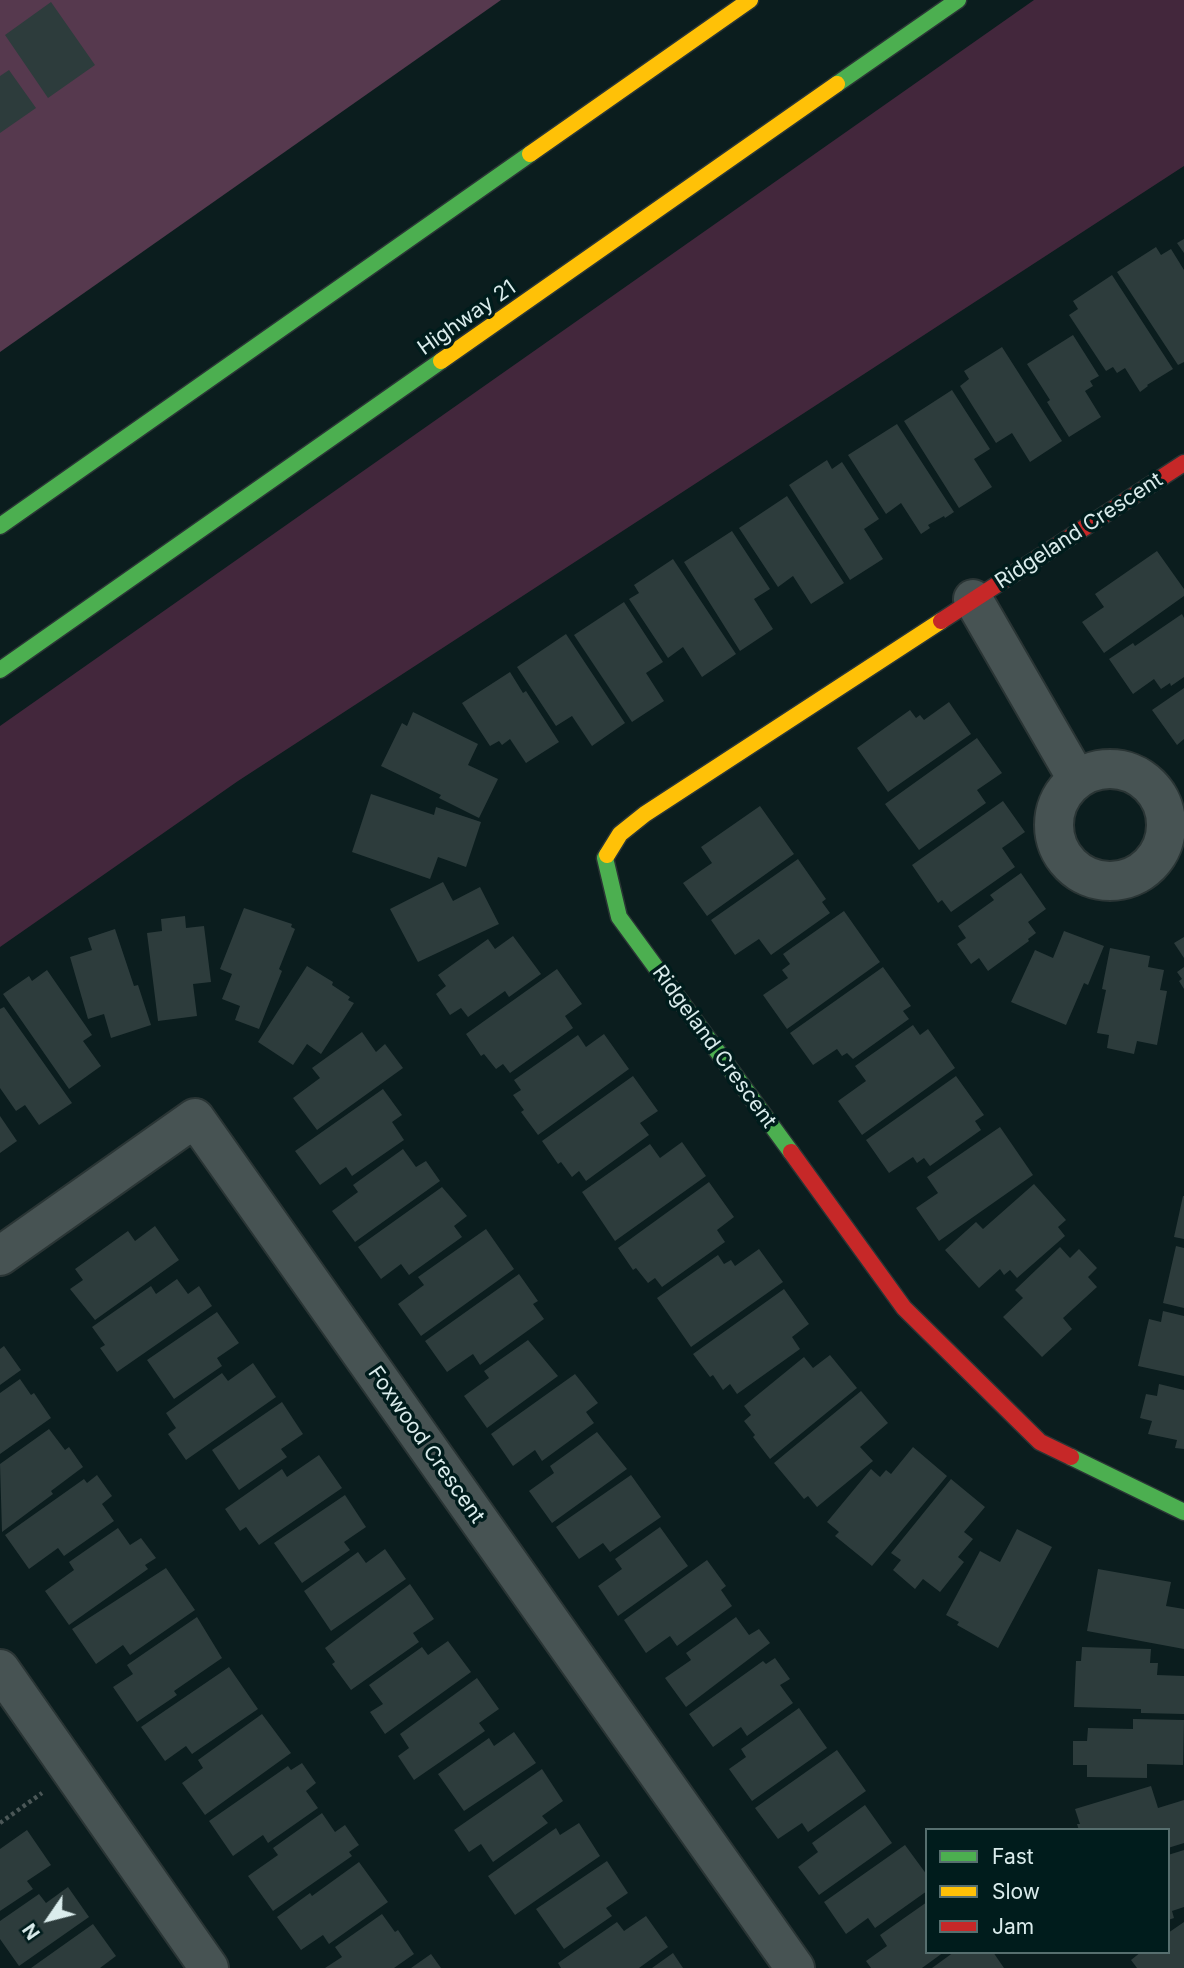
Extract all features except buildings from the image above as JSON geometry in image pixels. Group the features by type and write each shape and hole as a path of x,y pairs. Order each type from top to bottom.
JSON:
{"main road":[{"path":"0,526 750,0"},
{"name":"Highway 21","path":"0,670 958,0"},
{"name":"Ridgeland Crescent","path":"1184,463 645,814 620,834 605,858 619,917 904,1308 1040,1442 1184,1511"}],"street":[{"name":"Ridgeland Crescent","path":"973,600 1077,779"},
{"name":"Foxwood Crescent","path":"0,1256 195,1118 795,1968"},
{"path":"0,1669 209,1968"}],"path":[{"path":"0,1823 49,1788"}],"shaded area":[{"path":"0,0 501,0 0,352"},
{"path":"1034,0 1184,0 1184,166 238,781 0,947 0,726"}],"traffic: fast":[{"path":"837,84 958,0"},
{"path":"0,526 530,154"},
{"path":"0,670 441,361"},
{"path":"607,855 605,858 619,917 791,1152"},
{"path":"1071,1457 1184,1512"}],"traffic: slow":[{"path":"530,154 750,0"},
{"path":"441,361 837,84"},
{"path":"607,855 620,834 645,814 941,621"}],"traffic: jam":[{"path":"941,621 1184,463"},
{"path":"791,1152 904,1308 1040,1442 1071,1457"}]}
